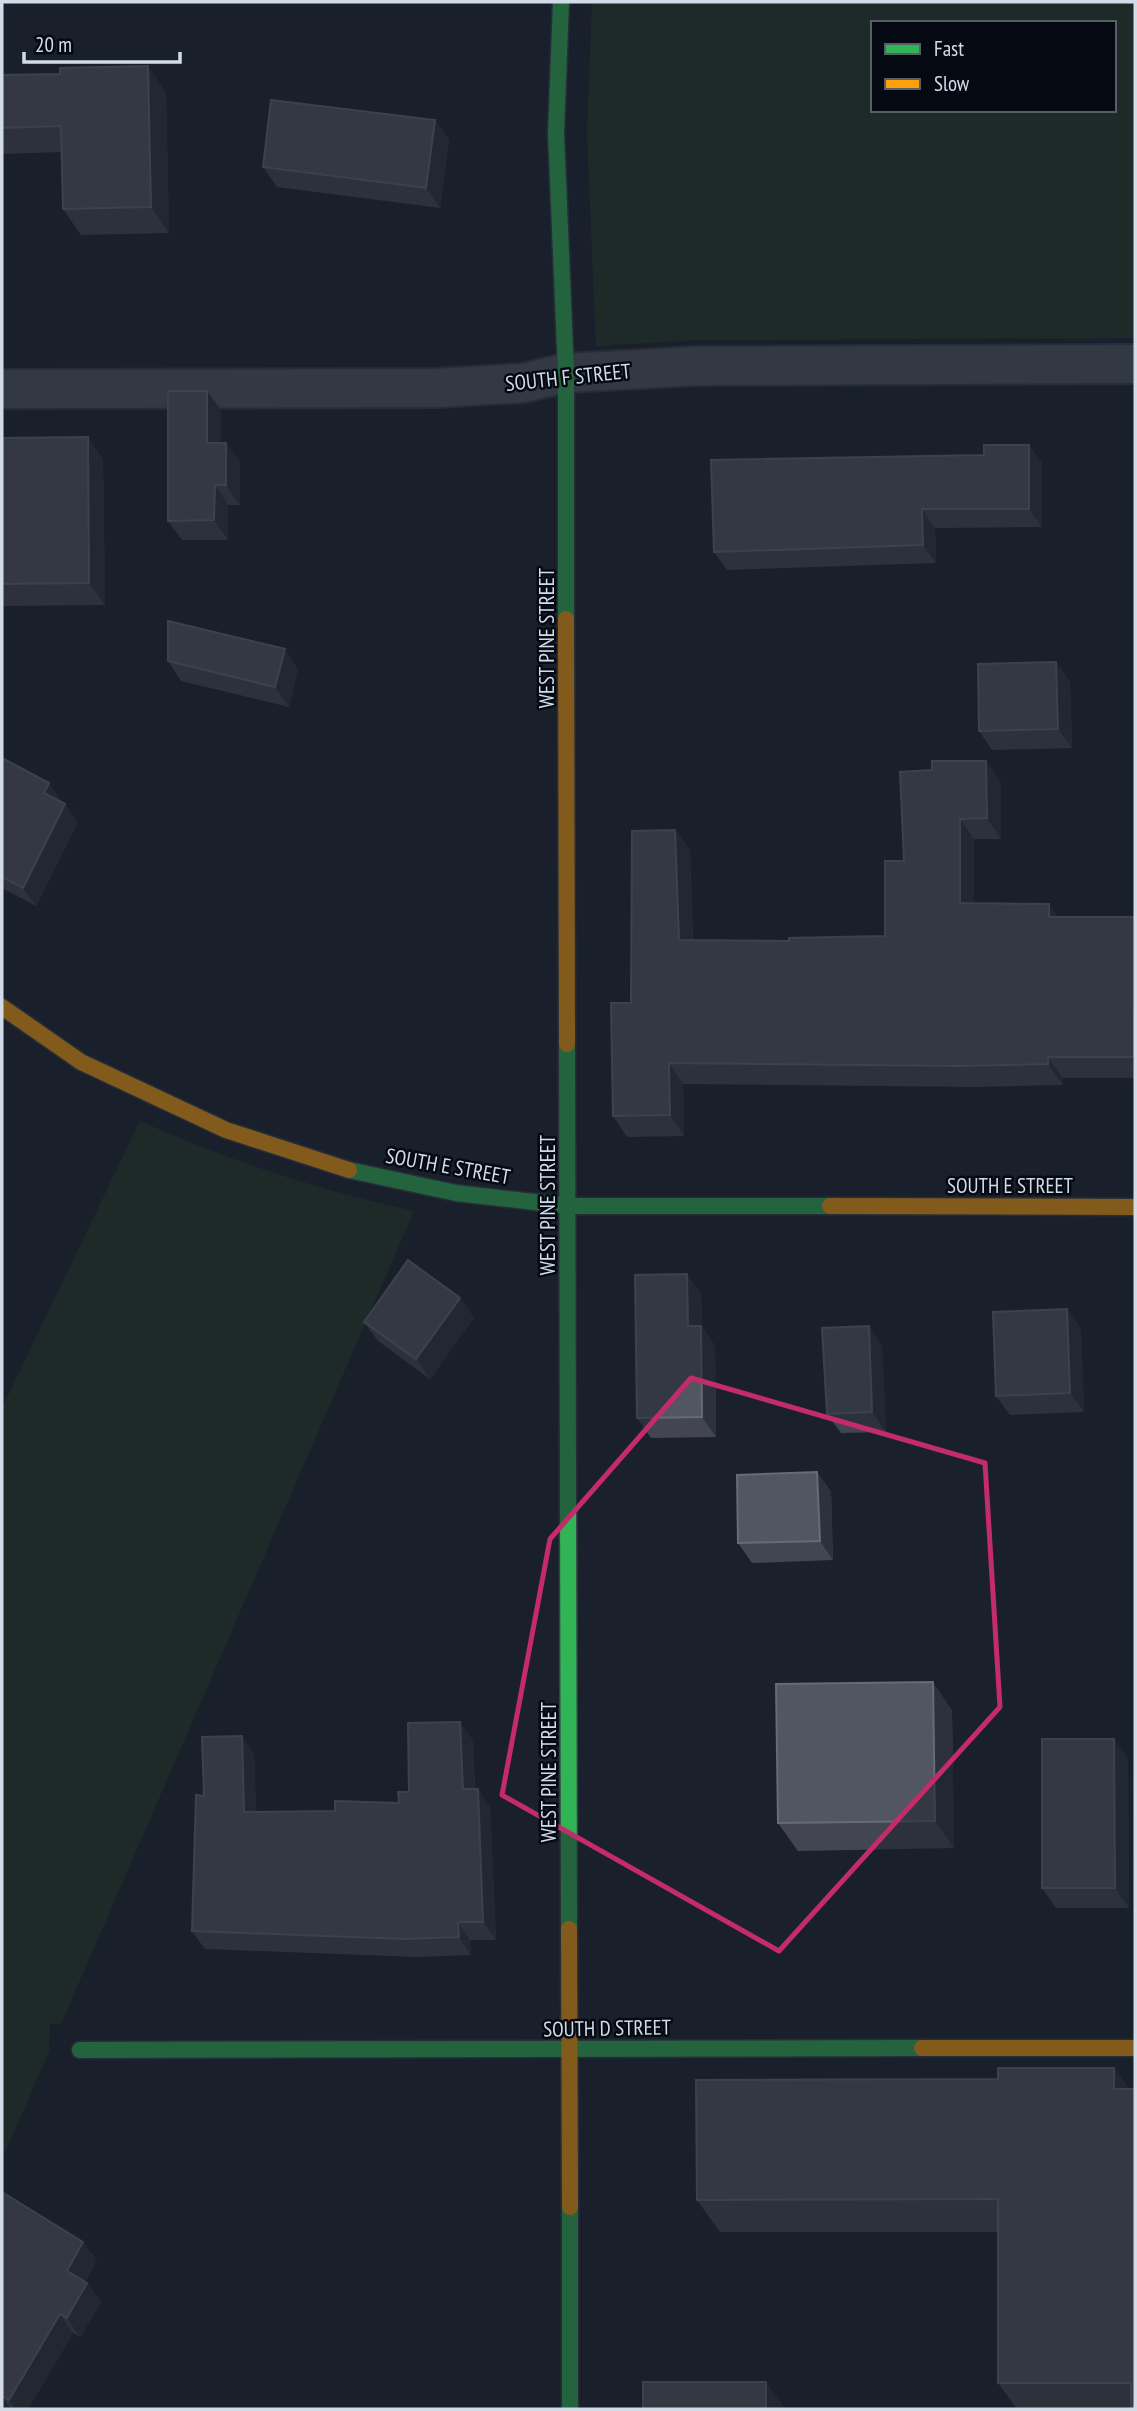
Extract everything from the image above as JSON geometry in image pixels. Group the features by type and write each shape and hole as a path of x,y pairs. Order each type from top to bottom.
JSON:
{"street":[{"name":"WEST PINE STREET","path":"561,2 556,133 566,373 570,2409"},
{"name":"SOUTH F STREET","path":"2,389 436,388 523,383 566,373 696,366 1135,364"},
{"name":"SOUTH E STREET","path":"2,1007 81,1062 226,1130 344,1169 456,1193 569,1206 1135,1207"},
{"name":"SOUTH D STREET","path":"79,2050 492,2052 569,2048 1135,2048"}],"highlighted area":[{"path":"691,1378 985,1463 1000,1707 779,1951 502,1795 550,1539"}],"green space":[{"path":"592,2 1135,2 1135,338 697,340 596,346 587,133"},
{"path":"140,1121 275,1173 414,1211 61,2024 50,2024 49,2051 2,2160 2,1408"}],"building":[{"path":"148,66 151,207 63,209 61,126 2,128 2,75 60,74 60,68"},
{"path":"271,100 435,120 426,188 263,167"},
{"path":"168,391 207,391 207,443 226,443 226,485 215,485 214,520 168,521"},
{"path":"88,437 89,583 2,584 2,438"},
{"path":"984,445 1029,445 1029,509 922,509 923,545 714,552 711,460 984,455"},
{"path":"168,621 285,649 275,687 168,661"},
{"path":"1056,662 1058,729 979,731 978,664"},
{"path":"2,758 49,783 44,793 65,804 23,888 2,877"},
{"path":"932,761 986,761 987,818 960,819 960,903 1049,904 1049,917 1135,917 1134,1057 1048,1057 1048,1064 960,1066 669,1063 670,1115 613,1116 611,1003 631,1003 632,831 675,830 679,940 789,941 789,938 885,936 885,861 904,861 900,772 932,770"},
{"path":"408,1260 460,1298 416,1359 364,1322"},
{"path":"687,1274 688,1326 701,1326 702,1417 637,1418 635,1275"},
{"path":"1067,1309 1070,1393 996,1396 993,1312"},
{"path":"869,1326 872,1412 827,1414 822,1328"},
{"path":"817,1472 820,1541 738,1543 737,1475"},
{"path":"933,1682 935,1821 778,1823 776,1684"},
{"path":"460,1722 463,1789 478,1789 483,1922 458,1922 459,1937 404,1939 192,1931 196,1795 204,1796 202,1737 242,1736 244,1812 335,1811 335,1801 399,1803 398,1792 409,1792 408,1723"},
{"path":"1042,1739 1114,1739 1115,1888 1042,1888"},
{"path":"998,2068 1114,2068 1114,2089 1135,2089 1135,2407 1131,2407 1131,2383 998,2383 998,2199 697,2200 696,2080 998,2079"},
{"path":"2,2192 83,2242 67,2271 87,2283 67,2318 60,2314 9,2400 2,2396"},
{"path":"643,2382 766,2382 766,2409 643,2409"}],"traffic: fast":[{"path":"561,2 556,133 566,373 566,619"},
{"path":"567,1044 569,1929"},
{"path":"349,1170 456,1193 569,1206 830,1206"},
{"path":"80,2050 922,2048"},
{"path":"570,2207 570,2409"}],"traffic: slow":[{"path":"566,619 567,1044"},
{"path":"2,1007 81,1062 226,1130 349,1170"},
{"path":"830,1206 1135,1207"},
{"path":"569,1929 570,2207"},
{"path":"922,2048 1135,2048"}]}
